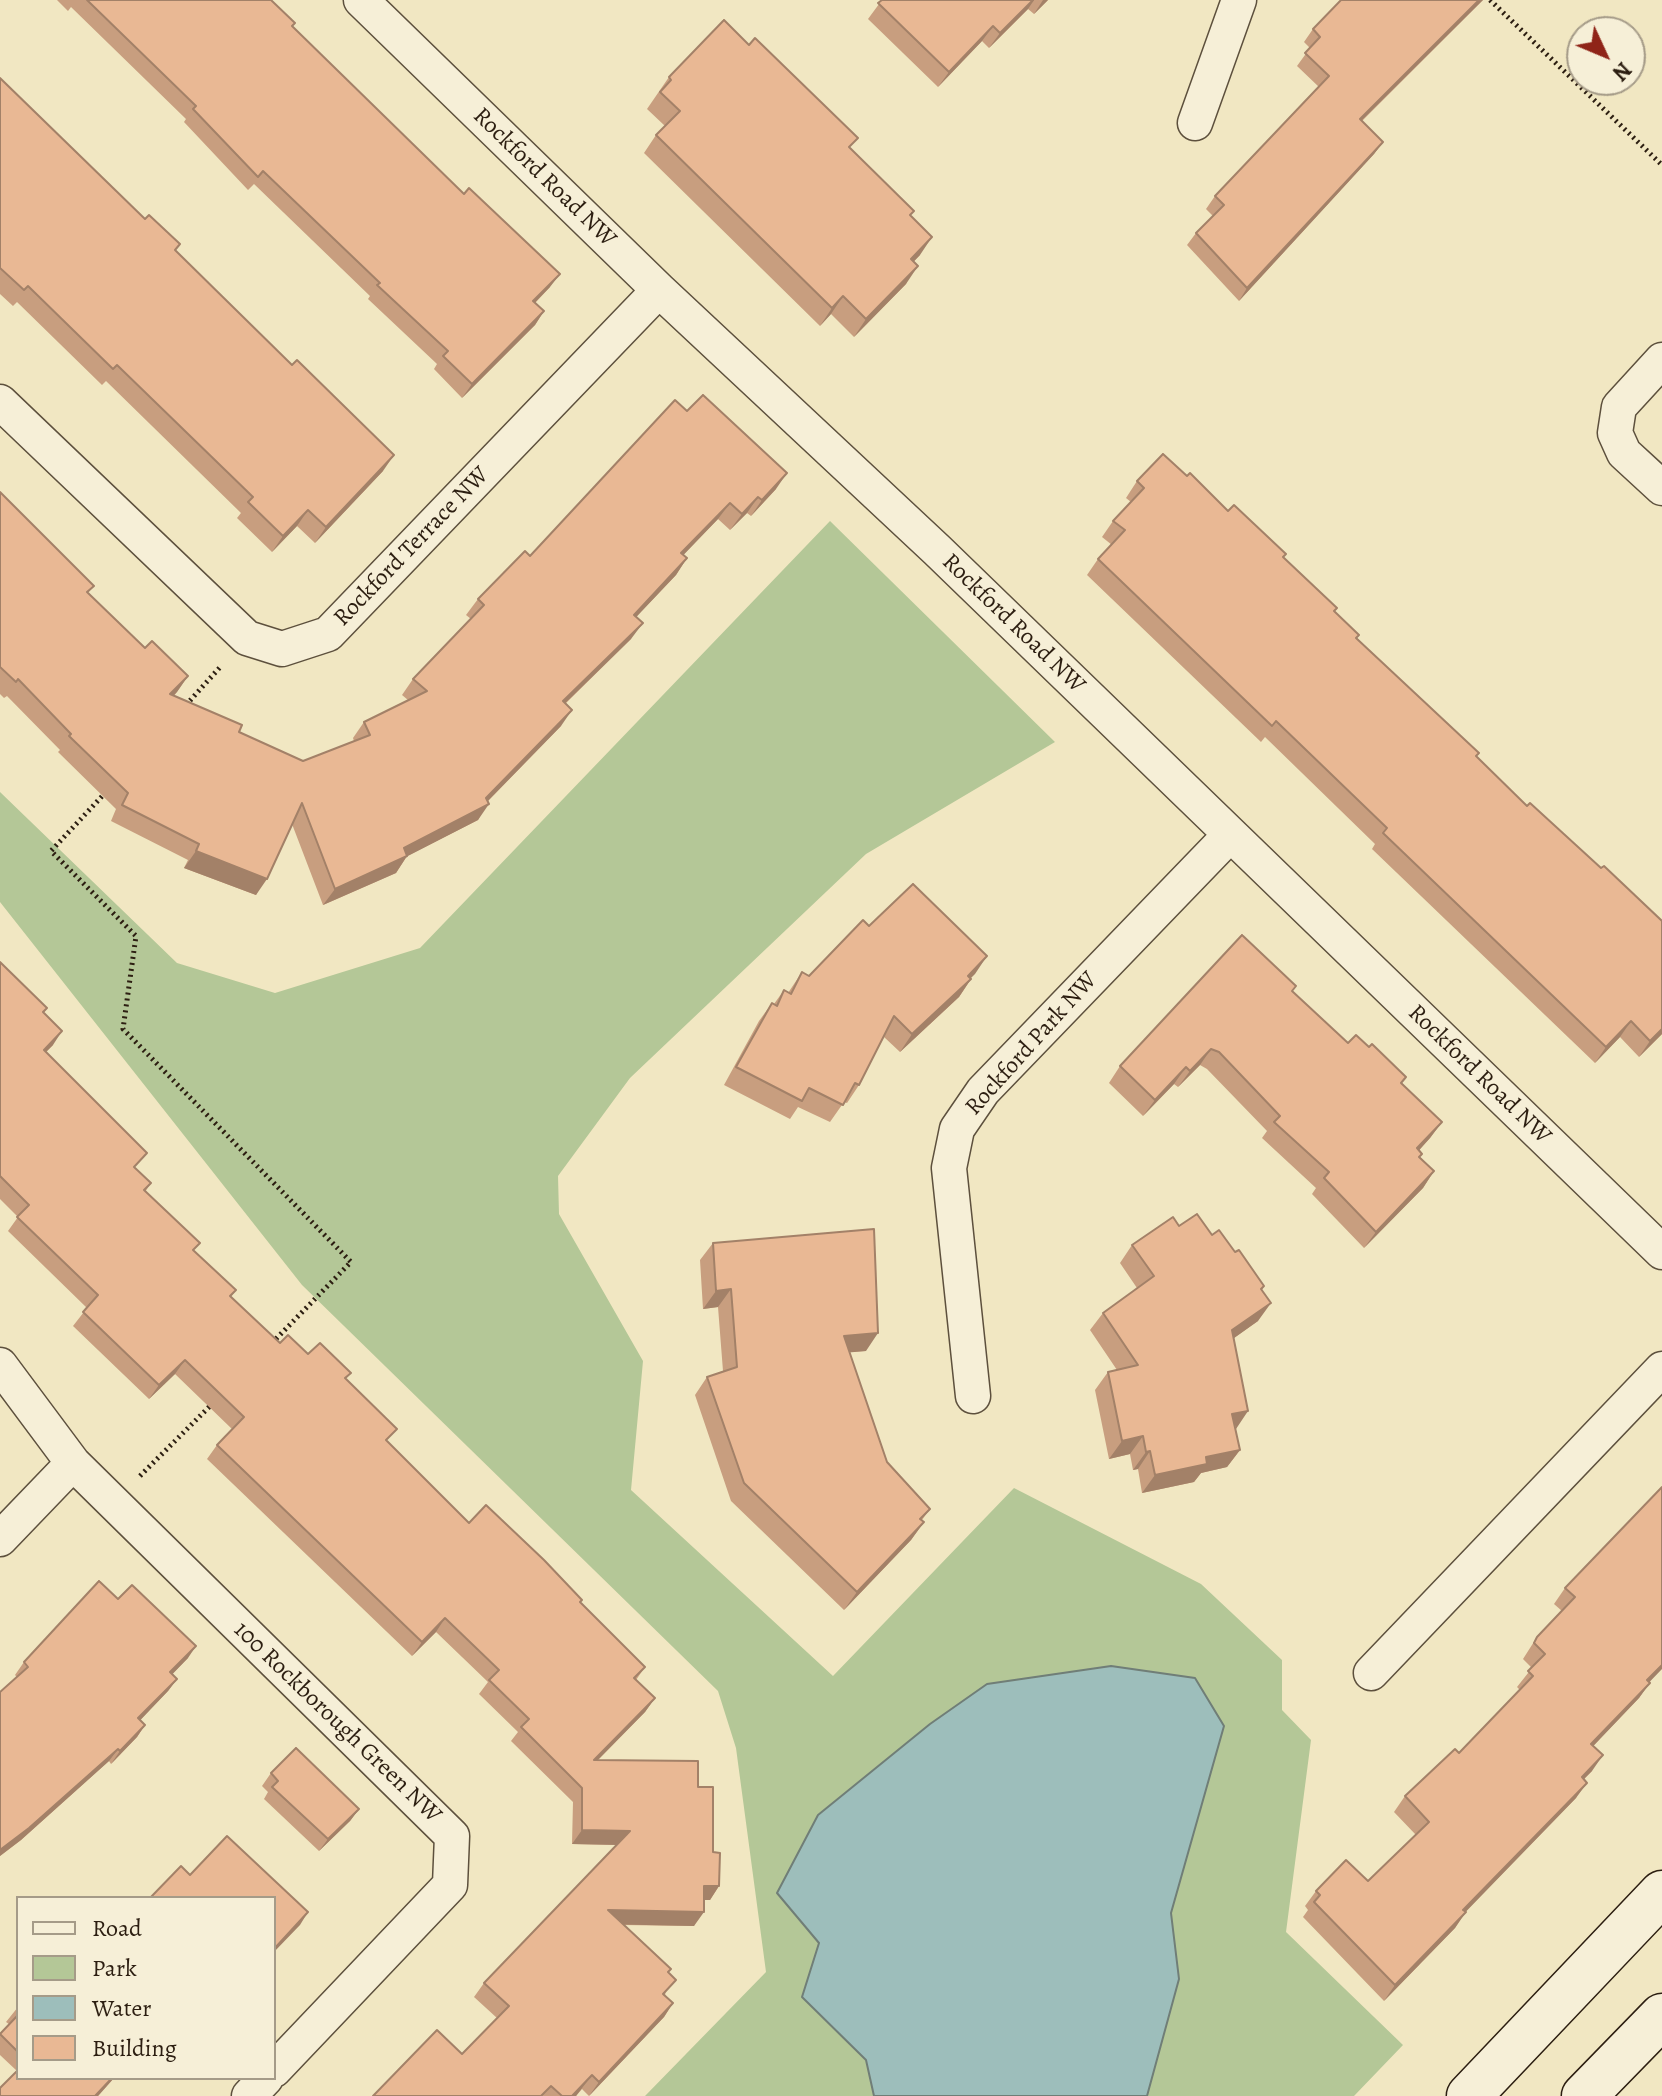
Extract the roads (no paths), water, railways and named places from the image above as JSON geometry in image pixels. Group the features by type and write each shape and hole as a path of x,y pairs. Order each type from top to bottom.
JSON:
{"main road":[{"path":"1469,2096 1662,1893"},
{"path":"1584,2096 1662,2016"}],"street":[{"name":"Rockford Road NW","path":"361,0 659,290 937,550 1662,1252"},
{"path":"1195,123 1239,0"},
{"name":"Rockford Terrace NW","path":"0,402 247,638 282,649 328,634 659,290"},
{"path":"1662,360 1619,407 1615,433 1624,453 1662,488"},
{"name":"Rockford Park NW","path":"973,1396 949,1168 957,1129 983,1091 1230,835"},
{"name":"100 Rockborough Green NW","path":"0,1365 73,1463 452,1836 450,1885 276,2068"},
{"path":"1371,1673 1662,1369"},
{"path":"0,1539 73,1463"},
{"path":"249,2096 264,2080"}],"water":[{"path":"1111,1666 1195,1678 1224,1726 1171,1913 1179,1979 1147,2096 874,2096 866,2060 802,1997 819,1943 777,1893 818,1815 930,1724 987,1684"}]}
